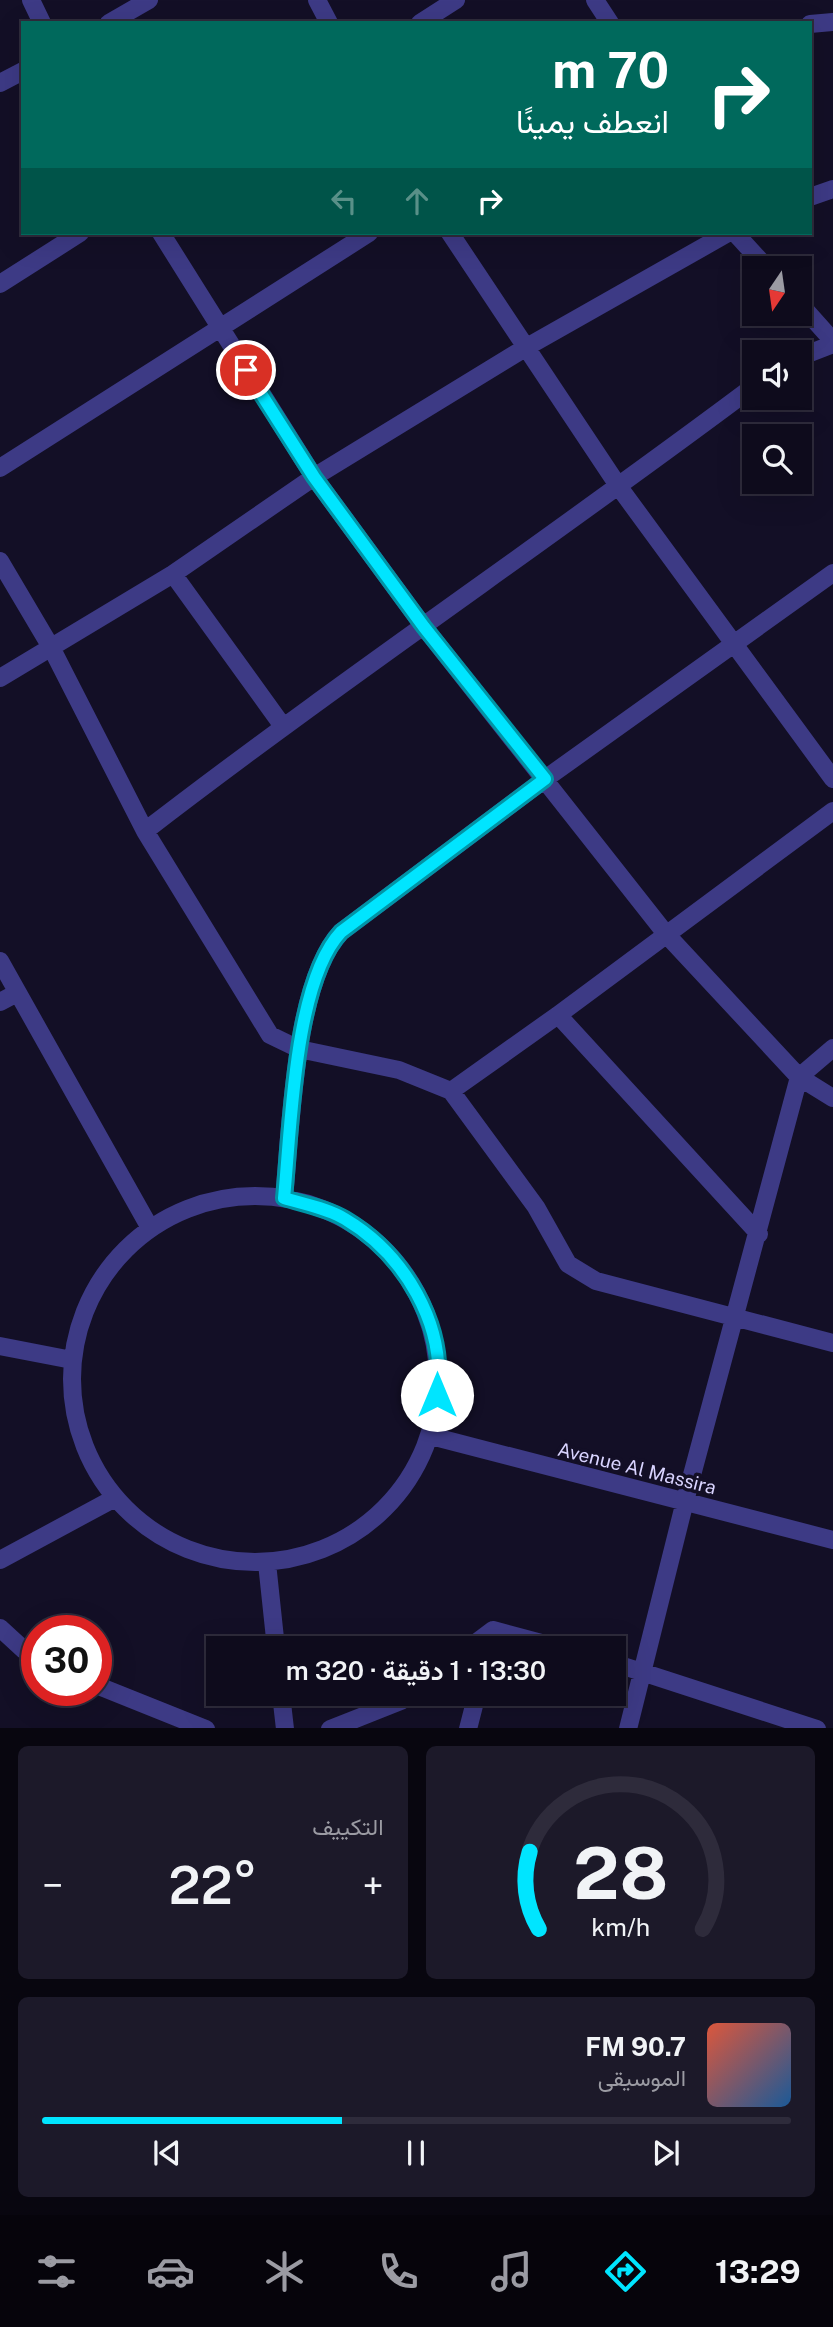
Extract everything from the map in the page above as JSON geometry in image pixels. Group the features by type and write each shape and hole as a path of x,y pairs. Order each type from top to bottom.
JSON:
{"street":[{"path":"31,0 41,21"},
{"path":"112,21 149,0"},
{"path":"317,0 328,21"},
{"path":"423,21 456,0"},
{"path":"594,0 609,21"},
{"path":"812,24 833,22"},
{"path":"0,83 21,72"},
{"path":"812,196 833,189"},
{"path":"0,284 77,235"},
{"path":"162,235 314,477 424,627 666,934 799,1077 833,1098"},
{"path":"0,468 366,235"},
{"path":"451,235 619,487 833,779"},
{"path":"0,678 173,574 314,477 525,348 724,235"},
{"path":"737,235 756,256"},
{"path":"812,318 833,343 812,352"},
{"path":"145,831 282,725 424,627 742,395"},
{"path":"0,561 52,649 145,831 270,1035 299,1049 400,1070 451,1091 536,1207 568,1264 596,1281 833,1343"},
{"path":"284,1198 299,1049 319,963 327,947 341,932 545,779 737,645 833,573"},
{"path":"173,574 282,725"},
{"path":"451,1091 558,1016 833,811"},
{"path":"0,961 150,1228"},
{"path":"0,1002 17,993"},
{"path":"558,1016 759,1234"},
{"path":"628,1728 685,1502 799,1077 833,1048"},
{"path":"237,1196 284,1198 344,1218 394,1258 427,1311 440,1374 431,1436 407,1485 369,1525 321,1551 267,1563 210,1558 158,1535 115,1498 88,1456 73,1409 72,1360 85,1309 111,1264 150,1228 191,1207 237,1196"},
{"path":"0,1346 72,1360"},
{"name":"Avenue Al Massira","path":"431,1436 833,1540"},
{"path":"0,1560 115,1498"},
{"path":"267,1563 275,1636"},
{"path":"0,1628 21,1647"},
{"path":"485,1636 493,1630"},
{"path":"491,1636 493,1630"},
{"path":"493,1630 515,1636"},
{"path":"626,1667 779,1723 817,1728"},
{"path":"112,1691 206,1728"},
{"path":"282,1706 285,1728"},
{"path":"330,1728 390,1706"},
{"path":"468,1728 474,1706"}],"route":[{"path":"246,370 314,477 424,627 545,779 341,932 327,947 319,963 299,1049 284,1198 344,1218 394,1258 427,1311 440,1374 437,1395"}]}
